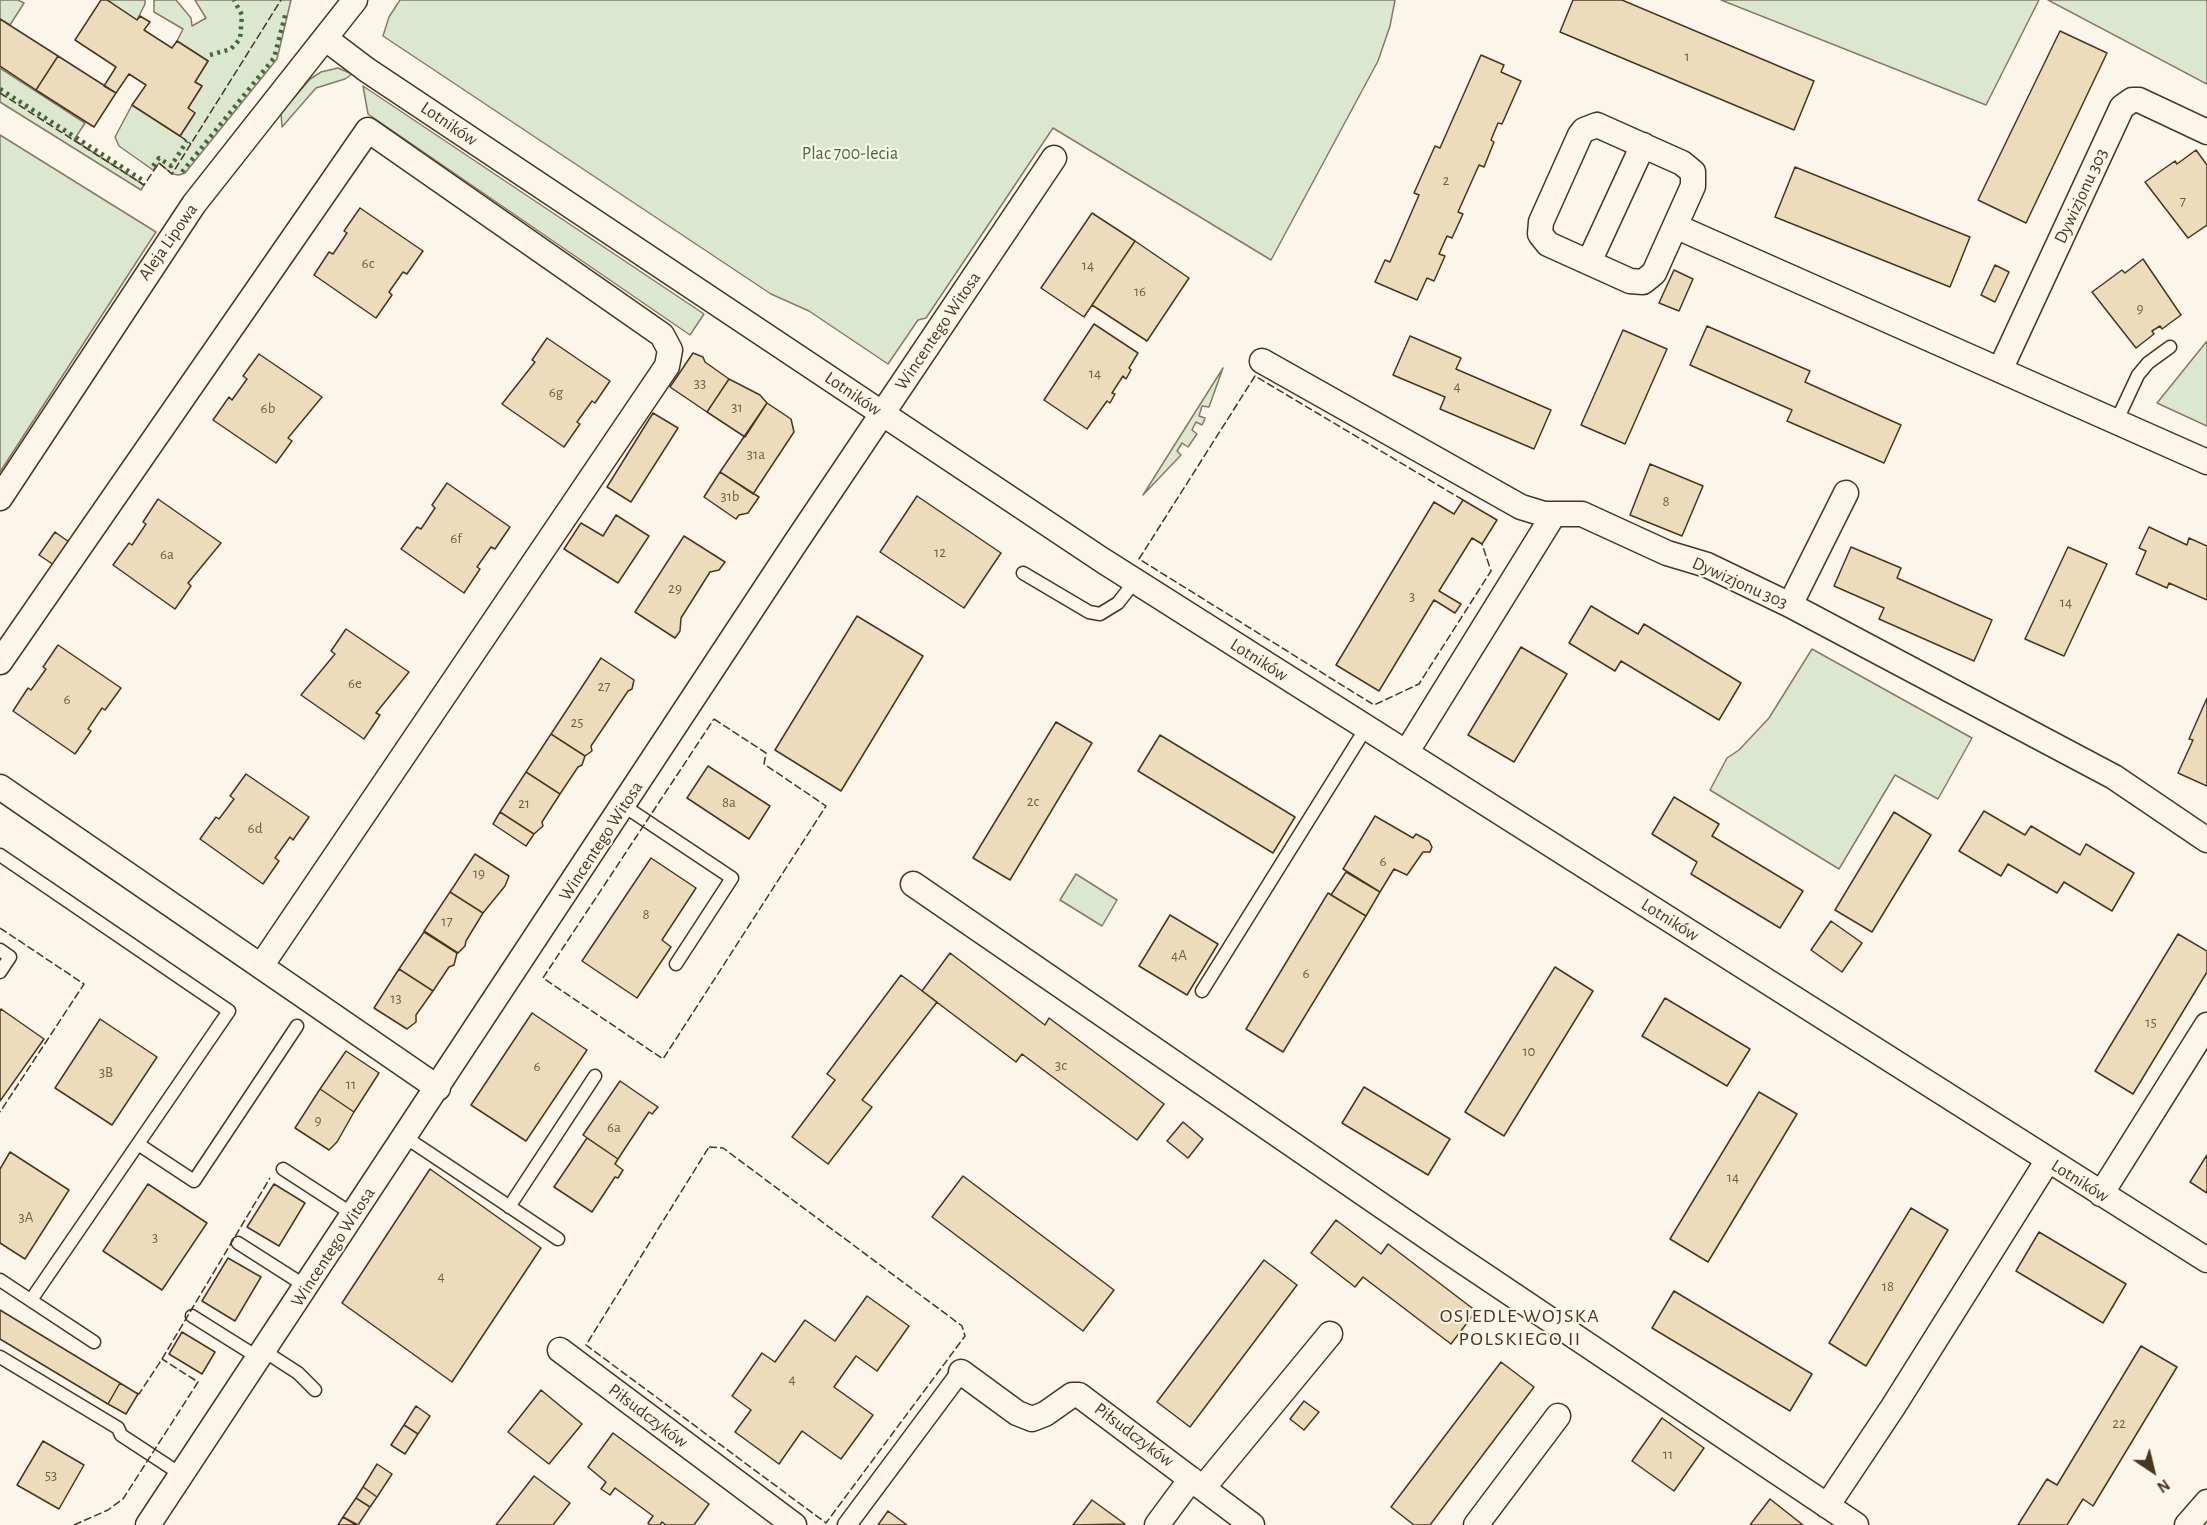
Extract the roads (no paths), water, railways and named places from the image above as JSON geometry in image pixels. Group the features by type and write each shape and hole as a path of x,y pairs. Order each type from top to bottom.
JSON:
{"street":[{"name":"Aleja Lipowa","path":"0,498 185,217 239,144 326,39 355,0"},
{"name":"Lotników","path":"326,39 377,76 1135,581 2207,1260"},
{"name":"Dywizjonu 303","path":"2000,370 2122,107 2132,100 2139,100 2207,132"},
{"path":"1597,125 1689,166 1693,172 1693,186 1675,226 1654,273 1643,282 1630,281 1548,244 1539,228 1580,135 1584,130 1597,125"},
{"path":"0,662 368,130 662,335 669,350 667,366 261,966"},
{"path":"1589,262 1643,145"},
{"name":"Wincentego Witosa","path":"148,1525 882,413 1054,158"},
{"path":"1675,226 2207,462"},
{"name":"Dywizjonu 303","path":"1262,361 1521,507 1534,512 1582,514 1667,553 1707,566 1790,605 2121,782 2207,840"},
{"path":"1790,605 1846,493"},
{"path":"1406,753 1554,514"},
{"path":"0,787 438,1088"},
{"path":"913,884 1443,1248 1856,1525"},
{"path":"2101,1194 2207,1026"},
{"path":"1827,1506 1893,1407 2048,1160"},
{"path":"1157,1525 1330,1334"},
{"name":"Piłsudczyków","path":"560,1350 794,1525"},
{"name":"Piłsudczyków","path":"847,1525 961,1371 1017,1413 1032,1419 1045,1414 1072,1395 1079,1395 1252,1525"},
{"path":"1476,1525 1558,1416"},
{"path":"2187,1525 2207,1502"}],"lane":[{"path":"2116,422 2138,375 2148,363 2170,347"},
{"path":"1023,573 1095,614 1105,614 1113,608 1135,581"},
{"path":"1202,991 1366,728"},
{"path":"624,806 732,878 676,964"},
{"path":"0,855 229,1011 31,1300"},
{"path":"0,950 10,957 0,972"},
{"path":"138,1144 194,1181 297,1026"},
{"path":"509,1207 595,1076"},
{"path":"405,1137 558,1239"},
{"path":"284,1169 354,1215"},
{"path":"238,1243 307,1287"},
{"path":"0,1280 93,1342"},
{"path":"192,1316 298,1373 315,1390"},
{"path":"0,1357 118,1428 121,1435 182,1475"}],"district":[{"name":"OSIEDLE WOJSKA POLSKIEGO II","path":"1520,1328"}],"park label":[{"name":"Plac 700-lecia","path":"850,154"}]}
